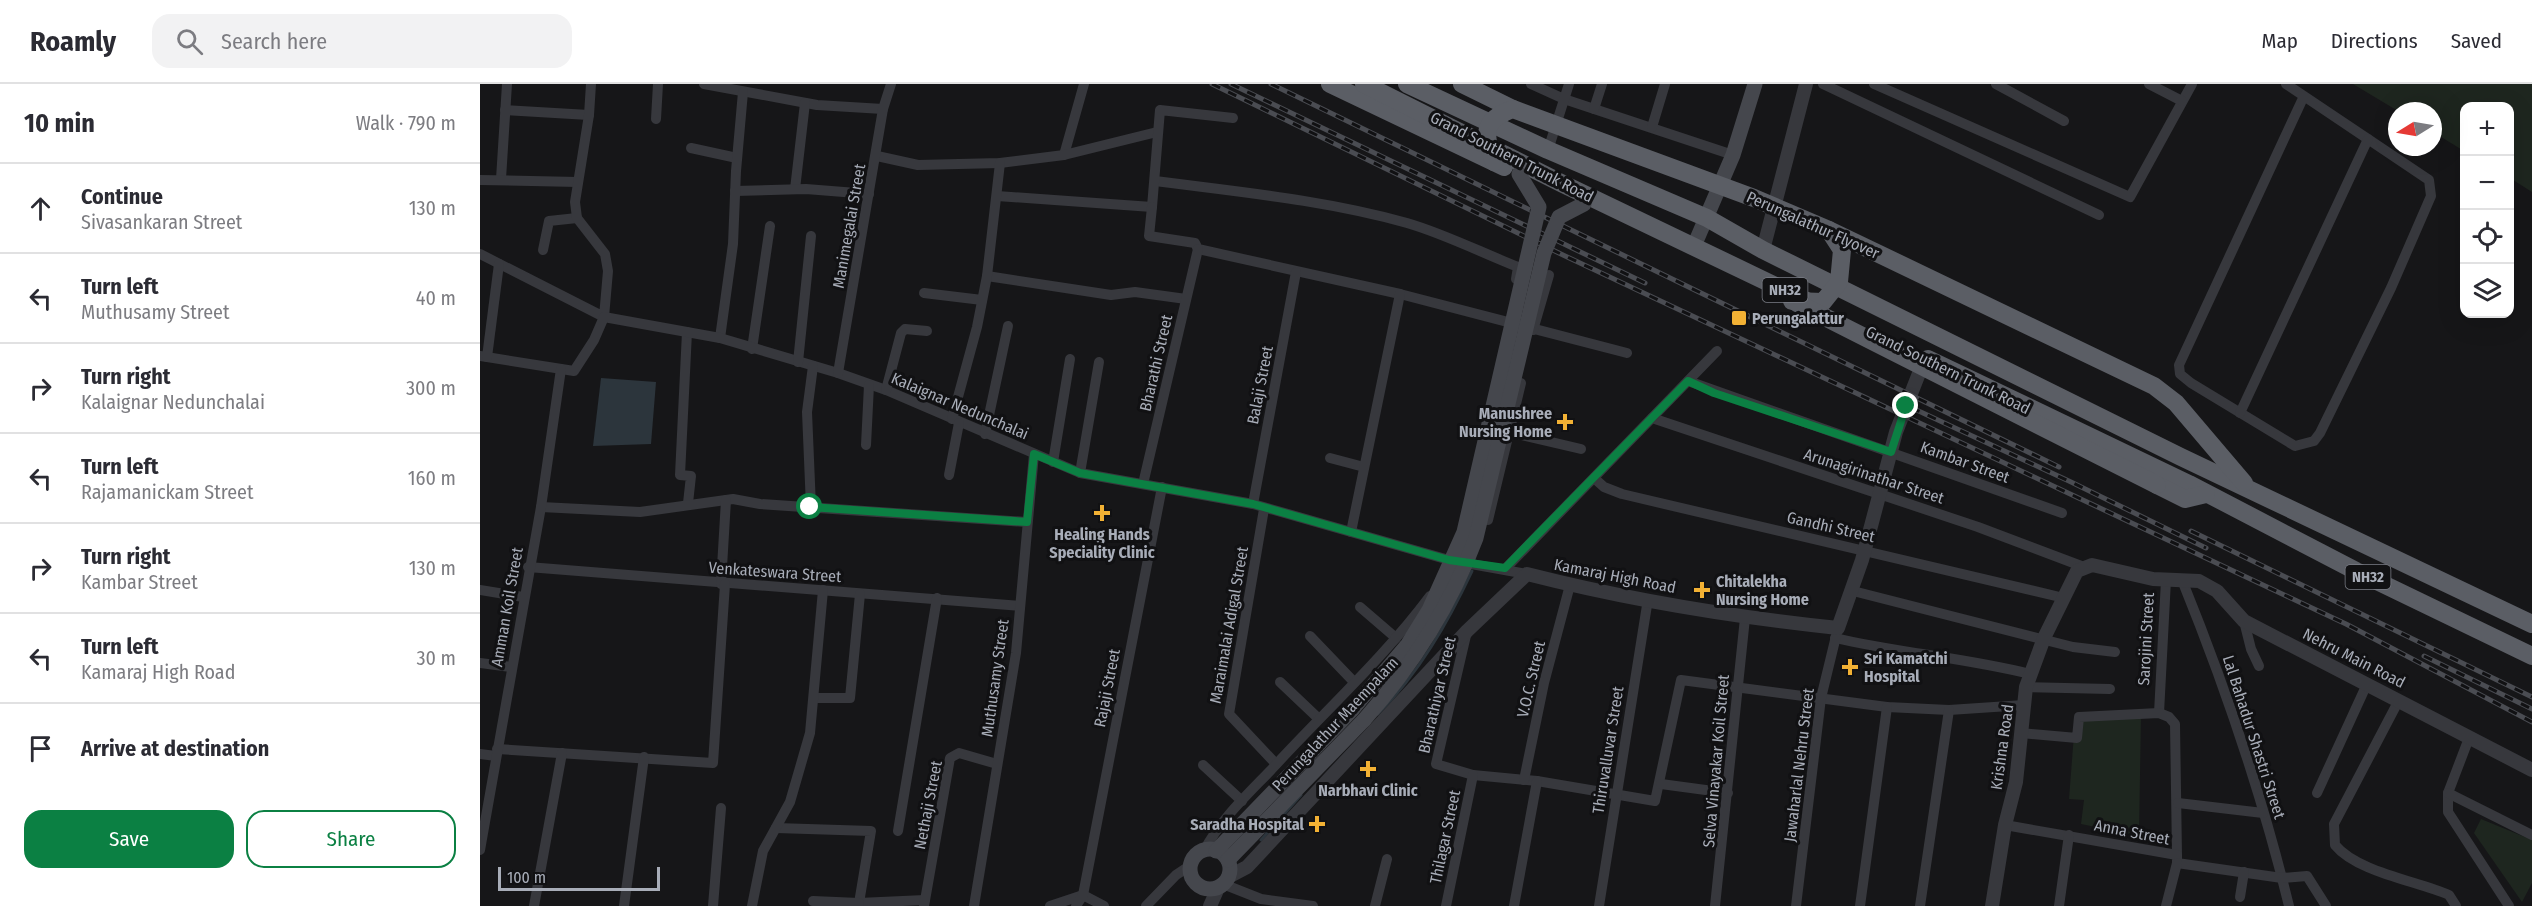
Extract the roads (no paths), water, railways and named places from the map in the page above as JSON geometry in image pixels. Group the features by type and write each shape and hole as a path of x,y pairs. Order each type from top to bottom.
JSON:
{"highway":[{"path":"1330,84 1792,301 2185,499 2206,494"},
{"name":"Grand Southern Trunk Road","path":"1365,84 2206,494 2356,571 2532,656"},
{"name":"Grand Southern Trunk Road","path":"1407,84 1548,150 1707,218 1763,250 2247,488 2532,624"},
{"name":"Perungalathur Flyover","path":"1462,84 1513,109 1754,198 1829,230 2154,386 2176,403 2247,488"},
{"path":"1494,162 1486,140 1487,127 1498,114 1513,109"},
{"path":"1792,301 1823,302 1839,282 1842,250 1829,230"}],"main road":[{"path":"1694,246 1733,155 1755,84"},
{"name":"Perungalathur Maempalam","path":"1228,860 1358,715 1408,644 1448,572 1464,532 1539,207 1519,174"},
{"name":"Perungalathur Maempalam","path":"1210,851 1358,715 1392,689 1418,654 1461,579 1476,538 1544,253 1559,217 1584,204"},
{"path":"1210,851 1228,860 1223,883 1205,889 1199,886 1191,875 1191,865 1196,856 1210,851"}],"street":[{"path":"501,179 507,84"},
{"path":"499,264 483,357 573,371 594,340 604,317 608,271 605,254 577,218 574,202 589,116 591,84"},
{"path":"656,119 658,84"},
{"path":"704,84 805,103 883,109"},
{"name":"Manimegalai Street","path":"838,373 877,156 883,109 891,84"},
{"path":"1064,155 1084,84"},
{"path":"1531,84 1564,99 1733,155"},
{"path":"1548,150 1569,84"},
{"path":"1594,109 1602,84"},
{"path":"1652,127 1665,84"},
{"path":"1763,250 1806,84"},
{"path":"1874,84 2130,197 2192,84"},
{"path":"1996,84 2064,121"},
{"path":"2150,84 2182,101"},
{"path":"2286,84 2304,96 2368,140 2429,180 2431,195 2391,288 2314,441 2295,446 2191,383 2180,374 2179,365 2304,96"},
{"path":"1828,85 2099,214"},
{"path":"720,338 734,244 735,191 743,92"},
{"path":"795,189 805,103"},
{"path":"1233,118 1162,109 1157,132 1155,182 1149,236 1195,243 1198,249 1401,294 1627,353"},
{"path":"505,110 589,116"},
{"path":"877,156 918,165 1000,163 1064,155 1157,132"},
{"path":"2240,413 2368,140"},
{"path":"691,148 737,158"},
{"path":"949,475 956,421 987,276 1000,163"},
{"path":"480,180 578,182"},
{"path":"1155,182 1287,198 1364,212 1410,224 1518,267 1477,470 1461,531 1430,597 1396,638 1242,801 1212,837 1210,851"},
{"path":"735,191 795,189 869,194"},
{"path":"997,196 1152,207"},
{"path":"543,250 549,221 577,218"},
{"path":"752,349 770,226"},
{"path":"798,363 811,236"},
{"name":"Bharathi Street","path":"1143,484 1198,249"},
{"name":"Kalaignar Nedunchalai","path":"480,254 604,317 720,338 838,373 886,390 1080,473 1253,504 1449,560 1474,566 1505,568 1527,574"},
{"name":"Balaji Street","path":"1253,504 1296,272"},
{"path":"1474,566 1533,329 1549,275"},
{"path":"987,276 1111,295 1135,292 1186,299"},
{"path":"924,293 982,300"},
{"path":"1351,532 1401,294"},
{"path":"985,434 1008,326"},
{"path":"886,390 901,333 905,329 927,331"},
{"path":"687,332 680,475 691,476 688,503"},
{"path":"1505,568 1718,351"},
{"path":"1925,358 1891,452 1853,591 1836,633 1878,648 1984,662 2028,680 2110,689"},
{"path":"1053,462 1070,359"},
{"path":"1080,473 1099,362"},
{"path":"810,507 807,412 813,366"},
{"name":"Amman Koil Street","path":"480,850 483,805 496,753 528,567 541,507 561,369"},
{"name":"Kambar Street","path":"1688,381 1714,393 1891,452 2062,513"},
{"path":"866,445 868,385"},
{"name":"Arunagirinathar Street","path":"1652,418 1879,494 2084,567"},
{"path":"1509,432 1581,449"},
{"name":"Muthusamy Street","path":"974,906 1016,653 1034,454"},
{"path":"1330,458 1364,467"},
{"name":"Gandhi Street","path":"1594,478 1604,488 1622,494 2064,598"},
{"name":"Rajaji Street","path":"1083,895 1162,487"},
{"path":"480,754 562,753 713,763 726,500"},
{"path":"541,507 640,512 688,503 726,500 1027,522"},
{"name":"Maraimalai Adigal Street","path":"1264,509 1229,714 1276,764"},
{"name":"Sarojini Street","path":"2084,567 2092,566 2166,580 2159,713"},
{"name":"Venkateswara Street","path":"528,567 1020,606"},
{"path":"2064,598 2077,571 2084,567"},
{"path":"1210,906 1223,883 1247,867 1467,631 1527,574"},
{"name":"Kamaraj High Road","path":"1527,574 1570,585 1836,633"},
{"name":"Nehru Main Road","path":"2166,580 2199,582 2217,591 2244,621 2532,770"},
{"name":"Lal Bahadur Shastri Street","path":"2182,580 2220,675 2289,906"},
{"name":"V.O.C. Street","path":"1524,780 1544,682 1570,585"},
{"path":"480,590 523,597"},
{"path":"752,906 763,851 790,802 810,733 815,698 823,590"},
{"path":"1853,591 1998,630 2044,638 2073,647 2115,652"},
{"path":"815,698 850,698 860,594"},
{"path":"898,831 937,598"},
{"name":"Krishna Road","path":"1992,906 2005,825 2016,782 2028,680 2044,638 2064,598"},
{"name":"Thiruvalluvar Street","path":"1599,906 1648,599"},
{"path":"1360,607 1396,638"},
{"name":"Selva Vinayakar Koil Street","path":"1715,906 1745,618"},
{"path":"2244,621 2251,650 2259,666"},
{"name":"Bharathiyar Street","path":"1467,631 1436,764 1473,775"},
{"name":"Jawaharlal Nehru Street","path":"1796,906 1821,698 1836,633"},
{"path":"1311,636 1354,682"},
{"path":"480,663 511,667"},
{"path":"1473,775 1537,781 1655,801 1661,784 1682,680 1887,707 1949,710 2024,705"},
{"path":"1280,682 1319,718"},
{"path":"2317,793 2367,684"},
{"path":"2399,700 2334,824 2335,845 2346,855 2370,867 2449,895 2456,906"},
{"path":"1860,906 1887,707"},
{"path":"1920,906 1949,710"},
{"path":"2021,733 2077,738 2079,717 2159,713 2169,717 2175,724 2178,803 2177,859 2166,906"},
{"path":"2469,738 2448,793 2448,812 2509,906"},
{"path":"534,906 562,753"},
{"name":"Nethaji Street","path":"924,903 950,758 959,753 997,764"},
{"path":"624,906 644,757"},
{"path":"1203,765 1242,801"},
{"name":"Thilagar Street","path":"1446,906 1473,775"},
{"path":"1514,906 1537,781"},
{"path":"1661,784 1728,793"},
{"path":"2448,793 2532,835"},
{"path":"2178,803 2263,813"},
{"path":"713,906 721,808"},
{"name":"Anna Street","path":"2005,825 2069,835 2244,872 2282,878 2307,876 2326,906"},
{"path":"776,828 871,831 859,903"},
{"path":"2060,906 2069,835"},
{"path":"1375,906 1388,859"},
{"path":"1146,906 1176,874 1191,865"},
{"path":"2240,897 2244,872"},
{"path":"1223,883 1259,902 1313,906"},
{"path":"1076,906 1083,895"},
{"path":"1050,906 1083,895 1104,906"},
{"path":"813,901 924,903"}],"waterway":[{"path":"1378,714 1406,682 1431,647 1472,571"},
{"path":"1261,840 1301,795"}],"railway":[{"path":"1212,84 1563,255 2346,624 2532,722"},
{"path":"1231,84 1645,283"},
{"path":"1271,84 2059,467"},
{"path":"1895,400 2206,548"},
{"path":"2191,531 2532,697"},
{"path":"2424,656 2532,709"}],"place":[{"name":"Perungalattur","path":"1739,318"},
{"name":"Manushree Nursing Home","path":"1565,422"},
{"name":"Healing Hands Speciality Clinic","path":"1102,513"},
{"name":"Chitalekha Nursing Home","path":"1702,590"},
{"name":"Sri Kamatchi Hospital","path":"1850,667"},
{"name":"Narbhavi Clinic","path":"1368,769"},
{"name":"Saradha Hospital","path":"1317,824"}]}
